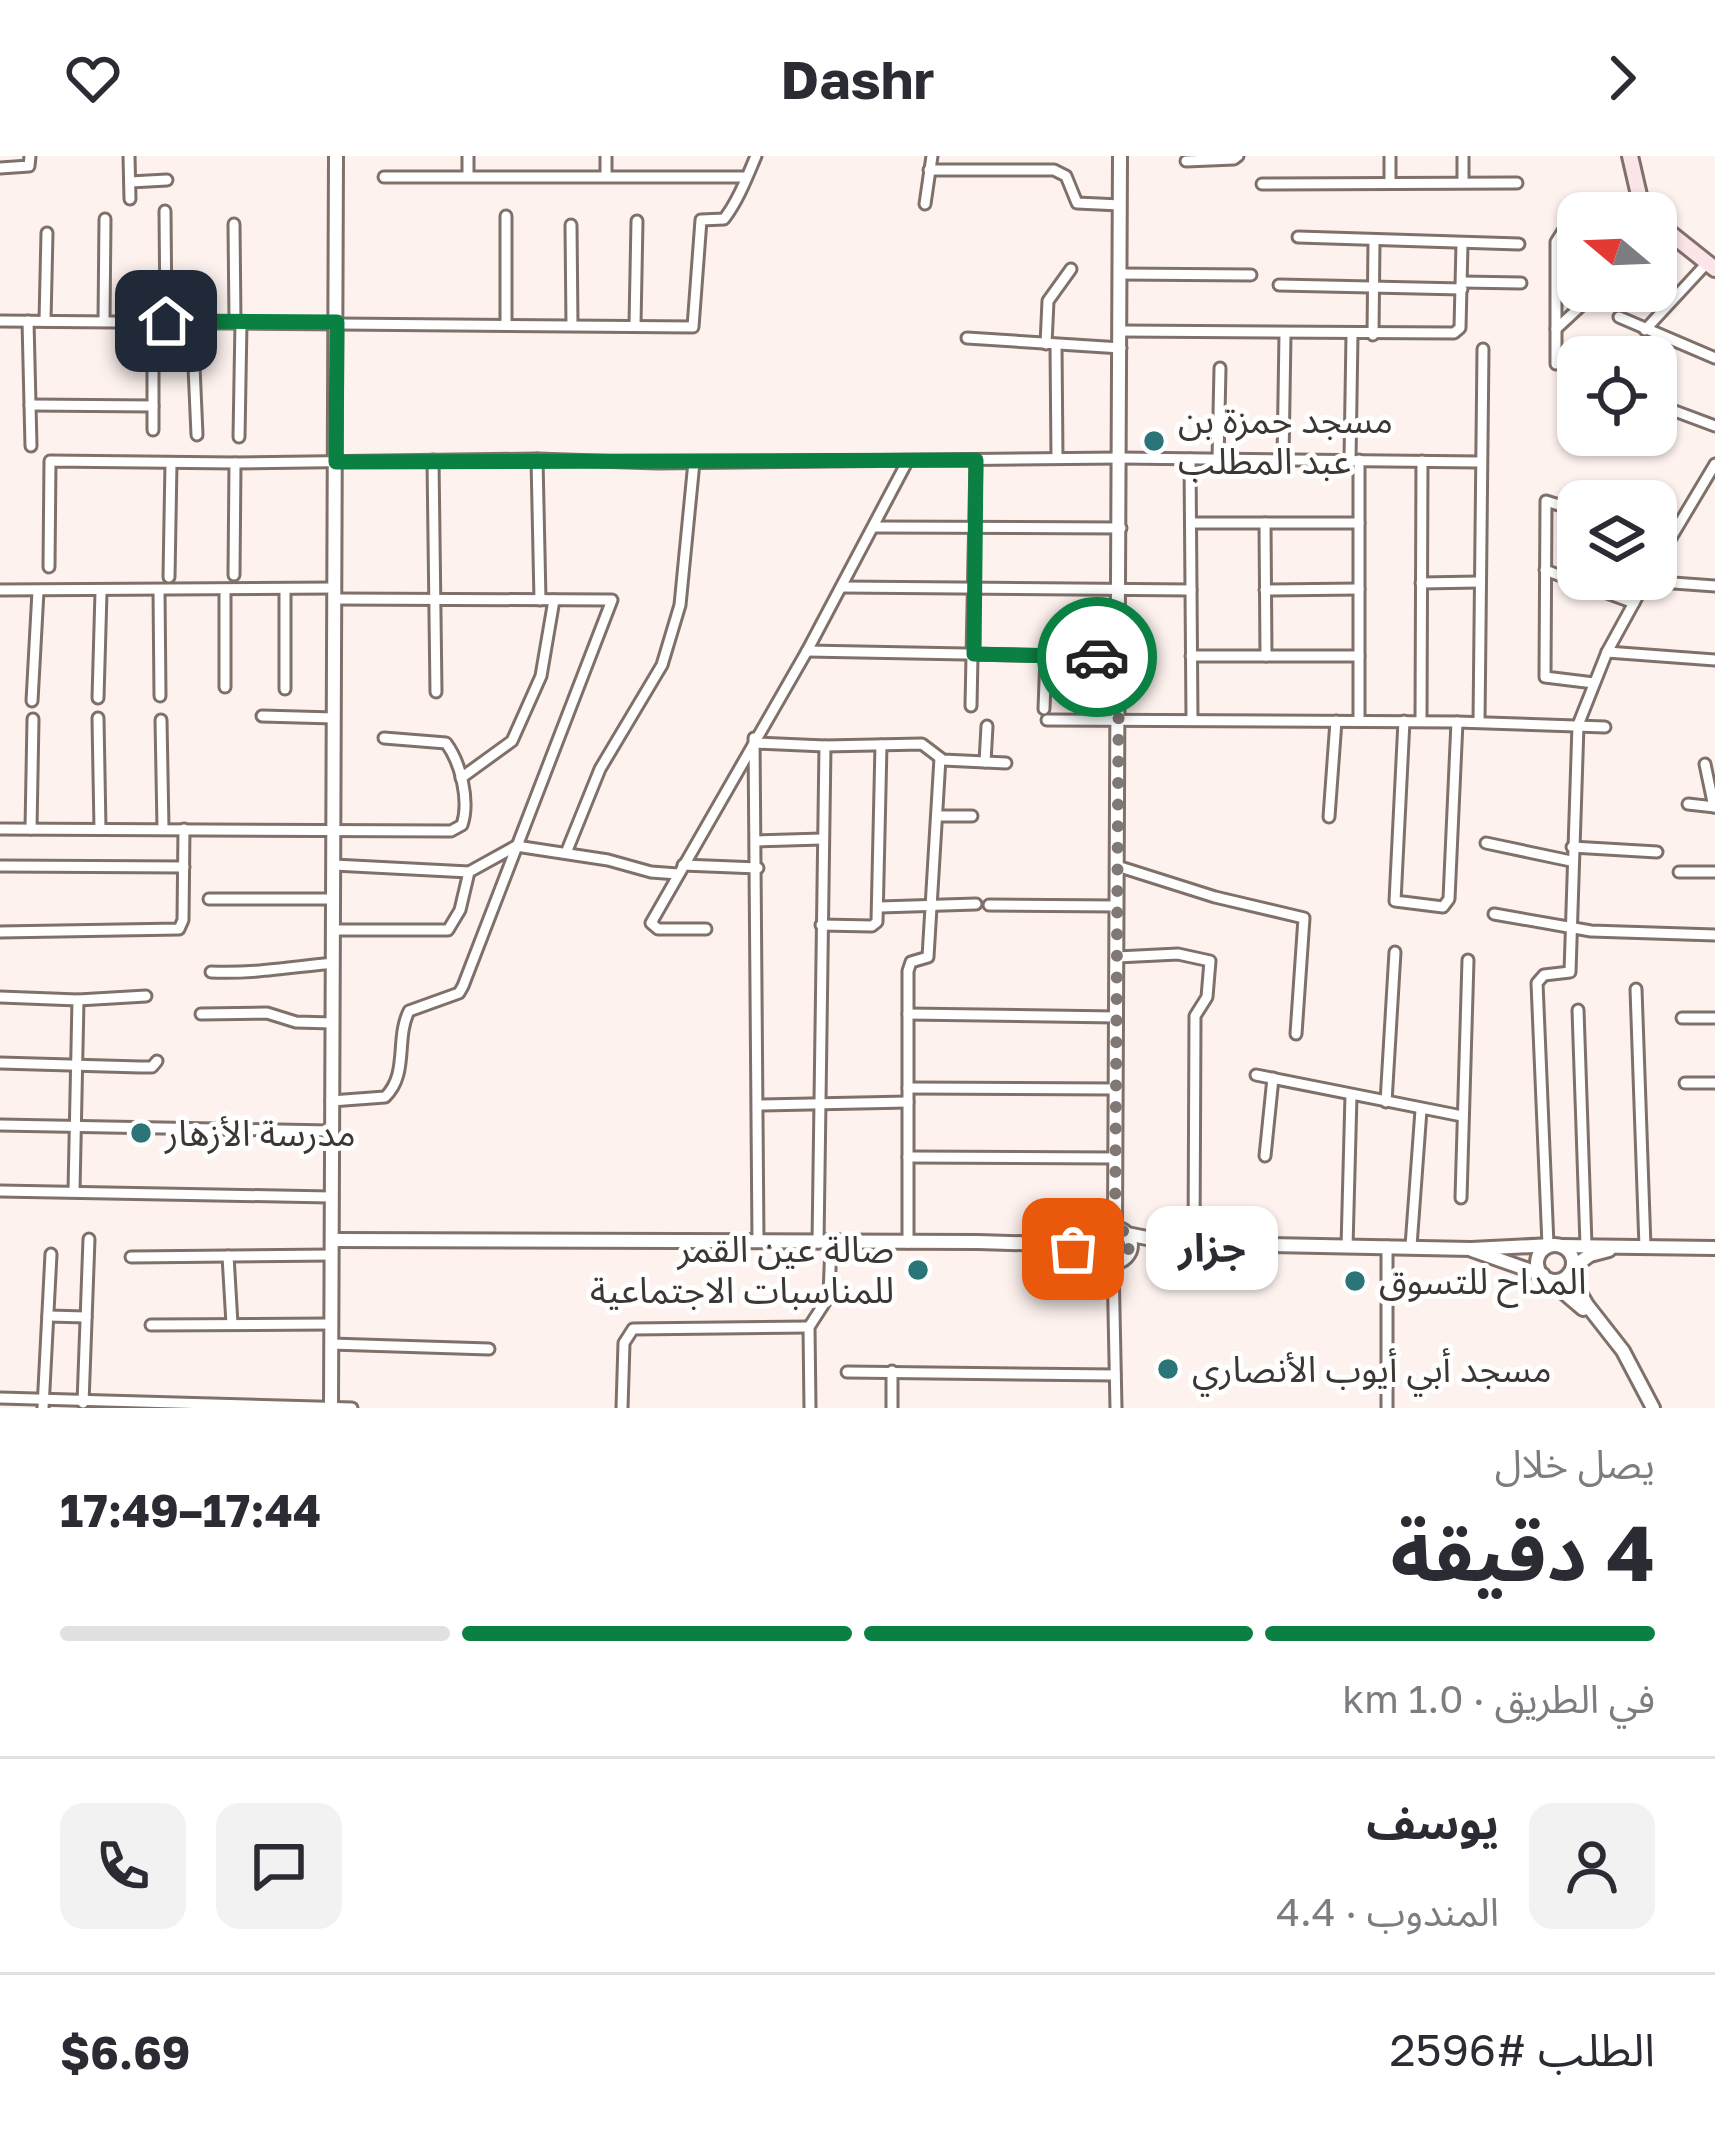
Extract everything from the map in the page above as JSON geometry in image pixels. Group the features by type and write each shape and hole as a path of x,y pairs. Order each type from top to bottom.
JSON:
{"main road":[{"path":"1630,156 1640,192"},
{"path":"1677,239 1711,266"}],"street":[{"path":"0,168 29,166 30,156"},
{"path":"129,156 130,199"},
{"path":"331,1407 336,156"},
{"path":"467,176 468,156"},
{"path":"606,156 606,176"},
{"path":"0,321 693,326 701,220 724,219 756,156"},
{"path":"925,204 932,156"},
{"path":"1120,156 1115,1158 1121,1231 1131,1244 1128,1253"},
{"path":"1186,161 1238,156"},
{"path":"1390,156 1390,182"},
{"path":"1462,156 1463,182"},
{"path":"929,170 1054,170 1066,176 1078,203 1120,205"},
{"path":"384,177 743,177"},
{"path":"130,182 167,181"},
{"path":"1262,184 1517,183"},
{"path":"153,430 165,211"},
{"path":"506,216 506,324"},
{"path":"104,321 105,219"},
{"path":"635,325 637,221"},
{"path":"234,224 239,437"},
{"path":"571,225 572,325"},
{"path":"45,321 46,233"},
{"path":"1298,237 1519,244"},
{"path":"1556,364 1557,240"},
{"path":"1373,335 1374,241"},
{"path":"1121,331 1458,332 1462,244"},
{"path":"1645,330 1711,266"},
{"path":"1057,458 1048,301 1071,269"},
{"path":"1120,274 1251,274"},
{"path":"1279,285 1521,284"},
{"path":"1556,328 1574,312"},
{"path":"1619,317 1715,358"},
{"path":"28,321 31,446"},
{"path":"192,322 197,435"},
{"path":"1282,460 1285,334"},
{"path":"1352,335 1359,721"},
{"path":"967,338 1120,347"},
{"path":"1479,722 1483,349"},
{"path":"1218,460 1220,368"},
{"path":"30,405 153,406"},
{"path":"1677,412 1715,426"},
{"path":"50,567 50,460 235,464 1057,458 1479,462"},
{"path":"537,459 540,600"},
{"path":"1190,459 1192,719"},
{"path":"433,460 436,692"},
{"path":"970,706 976,460"},
{"path":"1421,461 1421,721"},
{"path":"566,853 599,769 662,665 680,605 694,462"},
{"path":"706,929 652,926 907,462"},
{"path":"169,577 171,463"},
{"path":"234,575 235,464"},
{"path":"1677,519 1715,464"},
{"path":"1557,504 1546,501 1545,677 1594,682"},
{"path":"1265,523 1266,656"},
{"path":"1191,524 1359,523"},
{"path":"874,527 1120,527"},
{"path":"1545,570 1634,603"},
{"path":"1421,584 1479,582"},
{"path":"1677,583 1715,586"},
{"path":"842,587 1191,590"},
{"path":"285,589 285,689"},
{"path":"0,590 285,589 436,602 611,600 464,986 406,1015 394,1088 380,1099 331,1101"},
{"path":"1265,590 1359,589"},
{"path":"225,590 225,687"},
{"path":"32,701 38,591"},
{"path":"159,591 160,696"},
{"path":"98,698 101,592"},
{"path":"461,778 512,741 541,676 554,600"},
{"path":"1554,1245 1537,983 1544,975 1570,972 1577,724 1607,652 1636,600"},
{"path":"807,651 1119,657"},
{"path":"1607,652 1715,660"},
{"path":"1046,656 1045,715 1605,727"},
{"path":"1191,656 1359,656"},
{"path":"262,716 334,718"},
{"path":"98,718 100,829"},
{"path":"31,829 33,719"},
{"path":"160,720 163,828"},
{"path":"1329,818 1336,721"},
{"path":"1404,722 1395,901 1443,908 1449,899 1456,722"},
{"path":"985,762 987,726"},
{"path":"0,829 451,831 462,825 466,813 461,778 446,743 384,738"},
{"path":"755,740 825,746 927,745 940,758 1006,763"},
{"path":"755,740 758,1242"},
{"path":"821,925 876,925 881,745"},
{"path":"809,1408 809,1327 829,1296 819,1104 825,746"},
{"path":"908,1243 909,967 928,956 940,758"},
{"path":"1688,804 1714,807 1705,764"},
{"path":"937,816 972,816"},
{"path":"0,932 179,929 184,829"},
{"path":"757,841 822,839"},
{"path":"1486,843 1571,861"},
{"path":"334,865 469,872 516,845 651,872 758,868"},
{"path":"1572,848 1658,852"},
{"path":"0,866 184,867"},
{"path":"1117,866 1215,897 1304,918 1296,1034"},
{"path":"333,930 448,930 460,910 469,872"},
{"path":"1678,872 1715,872"},
{"path":"208,899 334,899"},
{"path":"880,907 976,904"},
{"path":"989,905 1117,906"},
{"path":"1494,914 1573,928 1715,935"},
{"path":"1386,1102 1395,952"},
{"path":"1117,957 1178,954 1210,961 1208,997 1195,1016 1194,1244"},
{"path":"1461,1198 1468,960"},
{"path":"211,972 266,973 286,965 333,963"},
{"path":"1636,989 1645,1247"},
{"path":"0,998 146,997"},
{"path":"74,1191 78,1000"},
{"path":"1578,1010 1586,1245"},
{"path":"201,1014 267,1013 296,1022 332,1023"},
{"path":"908,1014 1116,1017"},
{"path":"1682,1018 1715,1018"},
{"path":"0,1063 140,1067 157,1061"},
{"path":"1256,1075 1462,1116"},
{"path":"1264,1156 1273,1078"},
{"path":"1685,1083 1715,1083"},
{"path":"908,1088 1116,1090"},
{"path":"1347,1246 1351,1095"},
{"path":"758,1106 908,1102"},
{"path":"1411,1246 1421,1109"},
{"path":"0,1125 330,1131"},
{"path":"908,1157 1115,1158"},
{"path":"0,1191 330,1197"},
{"path":"130,1257 228,1256 332,1247 1047,1244 1121,1231 1194,1244 1715,1248"},
{"path":"1099,1236 1099,1253"},
{"path":"83,1405 89,1239"},
{"path":"1113,1262 1128,1253 1172,1243"},
{"path":"1047,1244 1099,1253 1113,1262"},
{"path":"1554,1245 1570,1254 1571,1270 1598,1321 1633,1368 1653,1408"},
{"path":"1554,1245 1538,1257 1546,1278 1598,1321"},
{"path":"1387,1408 1388,1246"},
{"path":"1471,1249 1558,1281 1590,1255 1625,1247"},
{"path":"43,1404 51,1254"},
{"path":"228,1256 232,1324"},
{"path":"1113,1262 1115,1408"},
{"path":"48,1316 86,1317"},
{"path":"151,1324 331,1324"},
{"path":"622,1408 624,1342 633,1329 809,1327"},
{"path":"331,1344 489,1349"},
{"path":"892,1371 892,1408"},
{"path":"847,1372 1115,1375"},
{"path":"0,1398 43,1404 352,1408"}],"way so far":[{"path":"1073,1249 1099,1253 1113,1262 1124,1258 1131,1244 1126,1232 1115,1228 1119,657 1097,657"}],"place":[{"name":"مسجد حمزة بن عبد المطلب","path":"1154,441"},
{"name":"مدرسة الأزهار","path":"141,1133"},
{"name":"جزار","path":"1073,1249"},
{"name":"صالة عين القمر للمناسبات الاجتماعية","path":"918,1270"},
{"name":"المداح للتسوق","path":"1355,1281"},
{"name":"مسجد أبي أيوب الأنصاري","path":"1168,1369"}],"route":[{"path":"166,321 337,322 336,462 976,460 974,654 1097,657"}]}
